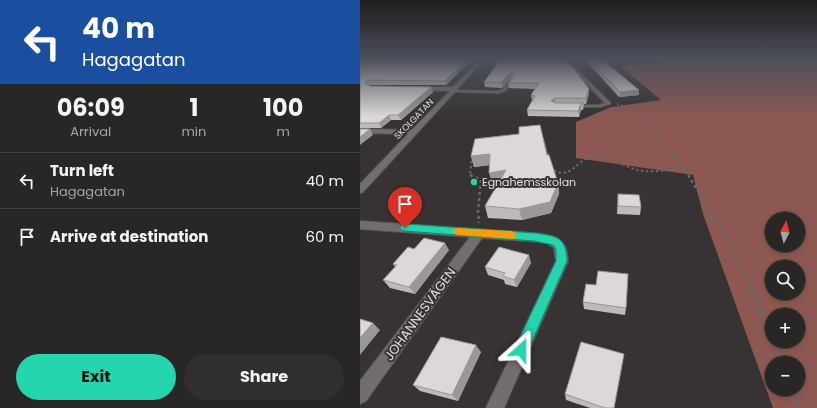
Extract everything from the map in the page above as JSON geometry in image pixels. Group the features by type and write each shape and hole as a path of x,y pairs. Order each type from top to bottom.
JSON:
{"street":[{"name":"SKOLGATAN","path":"360,190 464,79"},
{"path":"584,79 608,103"},
{"path":"410,88 454,90"},
{"path":"360,131 414,132"},
{"path":"360,224 534,237 557,242 561,248 562,261 495,408"},
{"name":"JOHANNESVÄGEN","path":"360,395 479,233"}],"lane":[{"path":"454,90 498,92 504,90 512,80"},
{"path":"571,106 600,106 608,103"}],"path":[{"path":"608,103 611,102 647,111 660,142 684,168 735,251 765,321"},
{"path":"534,136 542,136 551,164"},
{"path":"476,152 472,154 470,176 481,180 478,210 479,233"},
{"path":"553,168 554,172 566,172 576,168 589,157 593,156 608,159 638,170 656,171 684,168"},
{"path":"796,396 801,408"}],"shaded area":[{"path":"636,79 817,79 817,408 773,408 769,396 805,396 805,356 765,356 765,386 703,214 693,175 576,158 576,122 611,107 661,100"}],"building":[{"path":"360,79 447,79 445,81 367,80 365,83 370,86 431,87 398,115 389,115 379,123 360,123"},
{"path":"486,79 504,79 501,82 484,82"},
{"path":"511,79 582,79 589,89 586,98 555,98 551,101 555,103 584,103 581,104 578,111 527,110 535,96 531,95 539,83 508,83"},
{"path":"607,79 626,79 639,90 620,92"},
{"path":"540,125 547,155 549,155 558,183 550,202 519,209 485,206 506,170 489,173 490,154 471,156 475,139 519,134 519,127"},
{"path":"360,129 370,129 360,137"},
{"path":"618,194 639,195 641,207 618,206"},
{"path":"424,238 445,243 409,287 383,280 397,265 393,264 408,247 414,249"},
{"path":"499,247 529,255 514,280 503,276 505,273 485,267"},
{"path":"598,271 628,274 626,308 583,302 586,284 596,285"},
{"path":"360,319 373,323 360,338"},
{"path":"441,337 476,345 452,395 413,385"},
{"path":"581,342 624,354 614,408 605,408 565,394"}],"slow traffic":[{"path":"458,231 512,235"}],"place":[{"name":"Egnahemsskolan","path":"474,182"}],"route":[{"path":"405,228 534,237 557,242 561,248 562,261 521,350"}]}
